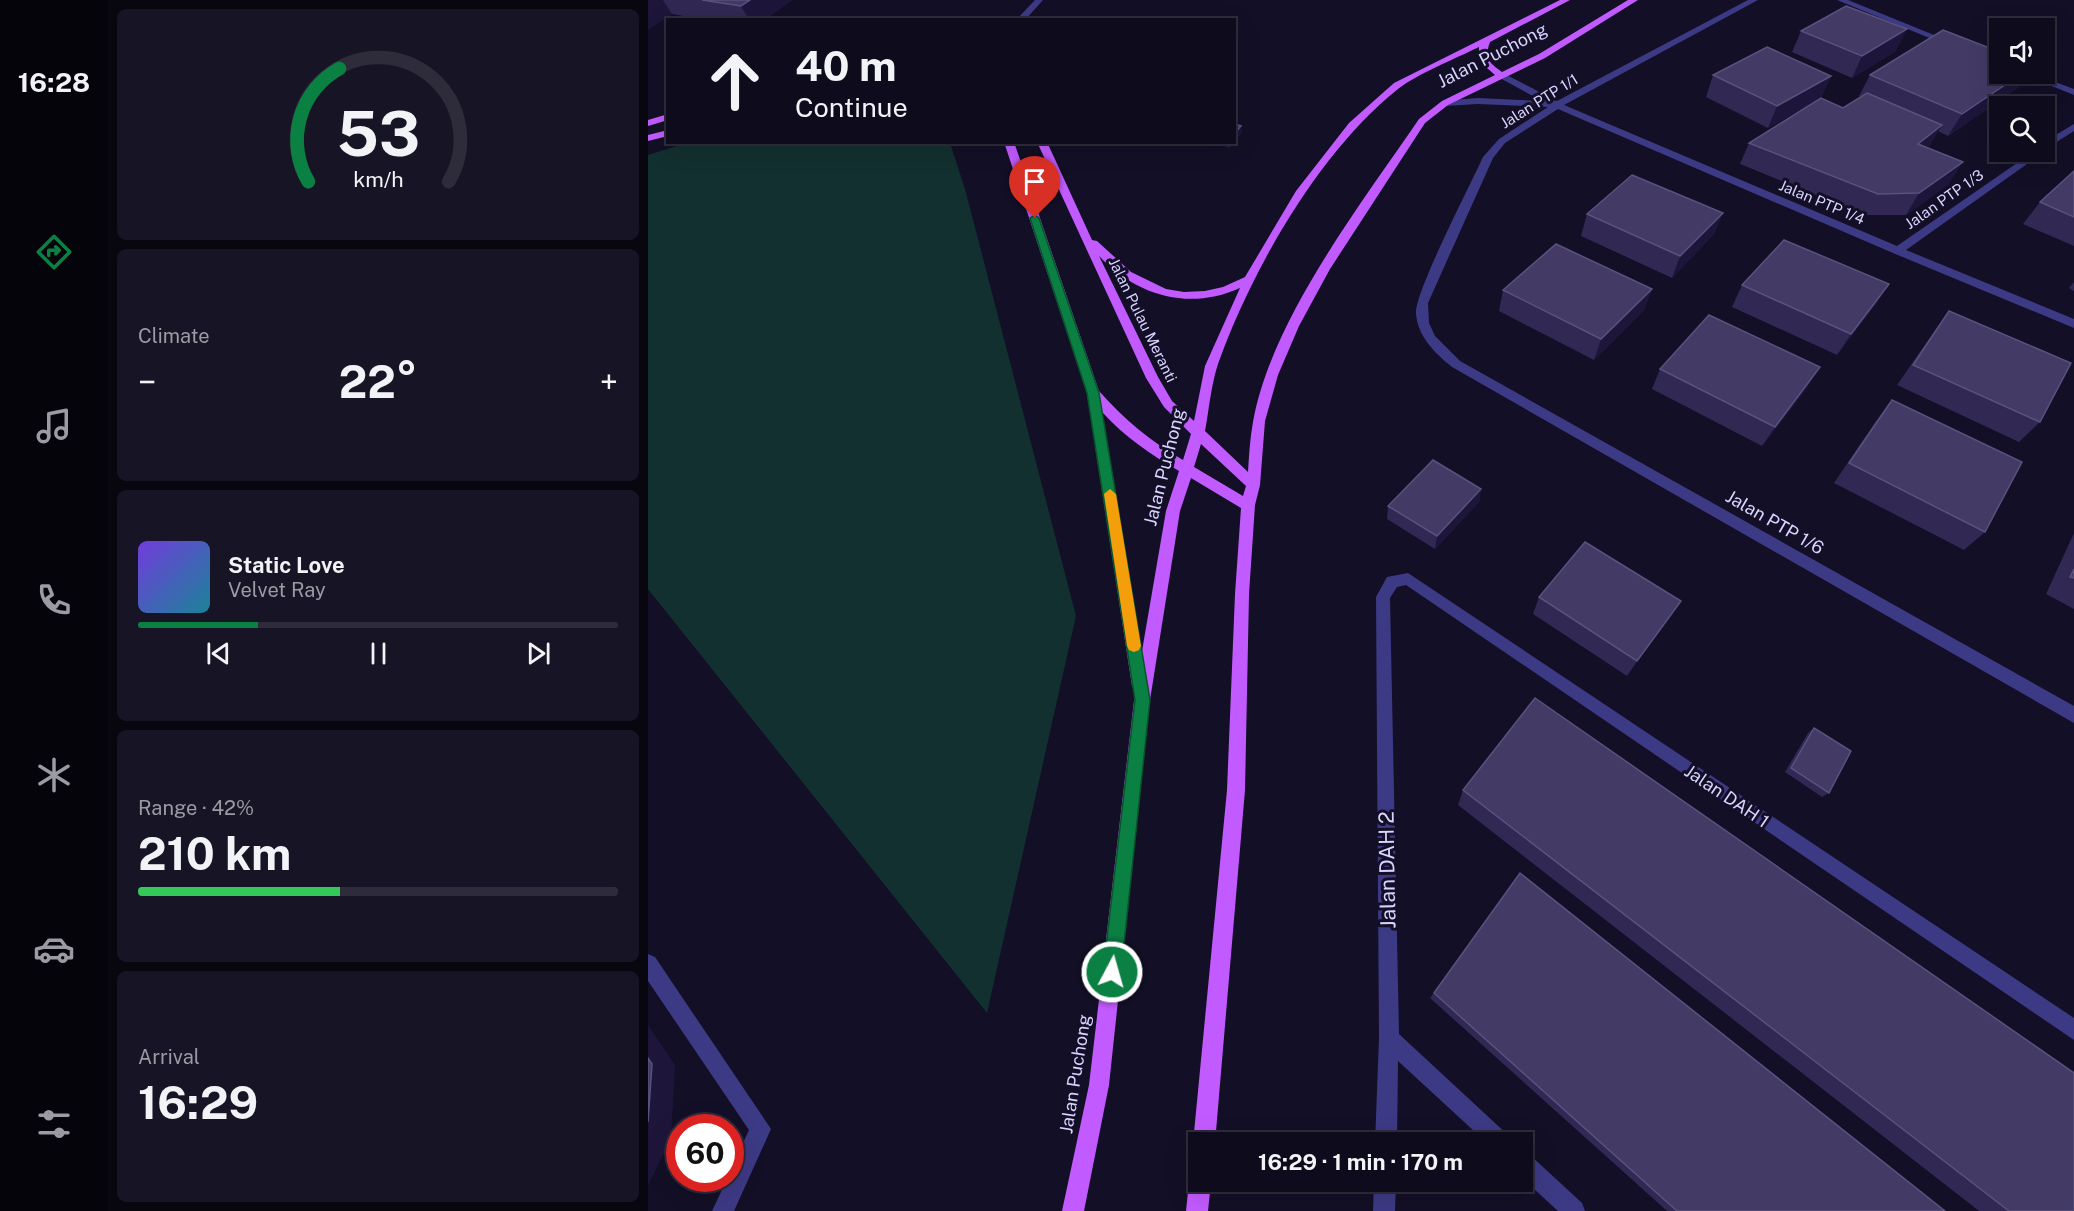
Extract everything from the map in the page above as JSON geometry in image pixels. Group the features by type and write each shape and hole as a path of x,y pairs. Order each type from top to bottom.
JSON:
{"main road":[{"name":"Jalan Puchong","path":"1072,1211 1099,1085 1142,700 1173,511 1198,434 1211,366 1249,279 1300,193 1352,125 1397,85 1566,0"},
{"name":"Jalan Puchong","path":"1205,1132 1236,790 1242,594 1248,505 1253,485 1259,421 1272,375 1293,326 1324,269 1422,120 1445,103 1542,56 1634,0"},
{"path":"1486,41 1481,54 1483,62 1501,75"},
{"path":"648,123 666,118"},
{"path":"648,138 666,134"},
{"path":"1011,144 1093,393 1142,700"},
{"name":"Jalan Pulau Meranti","path":"1043,144 1152,378 1168,404 1253,485"},
{"path":"1080,227 1111,263 1129,278 1155,290 1178,296 1208,296 1230,289 1249,279"},
{"path":"1093,393 1122,425 1151,448 1248,505"},
{"path":"1197,1211 1199,1192"}],"street":[{"path":"1022,18 1039,0"},
{"name":"Jalan PTP 1/1","path":"1456,364 1435,346 1421,320 1422,303 1488,157 1502,141 1559,104 1602,79 1754,0"},
{"path":"1840,0 1957,46"},
{"name":"Jalan PTP 1/4","path":"1501,75 1559,104 1897,251 2074,324"},
{"path":"2053,84 2074,92"},
{"path":"1445,103 1490,101 1559,104"},
{"path":"2055,140 2074,127"},
{"name":"Jalan PTP 1/3","path":"1897,251 2024,162"},
{"name":"Jalan PTP 1/6","path":"1456,364 2074,715"},
{"name":"Jalan DAH 1","path":"1383,597 1392,581 1408,579 2074,1030"},
{"name":"Jalan DAH 2","path":"1383,597 1389,1038 1386,1132"},
{"path":"648,964 761,1129 723,1211"},
{"path":"1389,1038 1490,1132"},
{"path":"1533,1173 1574,1211"},
{"path":"1384,1211 1385,1192"}],"green space":[{"path":"684,144 950,144 965,189 1076,616 987,1013 648,589 648,155"}],"building":[{"path":"702,0 750,0 741,6"},
{"path":"1846,6 1907,29 1862,56 1801,31"},
{"path":"1943,30 1989,48 1989,84 2006,84 1962,114 1870,75"},
{"path":"1767,47 1831,76 1777,106 1713,75"},
{"path":"1867,93 1942,125 1918,144 1963,162 1919,193 1878,194 1749,143 1821,98 1843,108"},
{"path":"2074,171 2074,217 2040,202"},
{"path":"1632,175 1723,213 1680,256 1587,214"},
{"path":"1784,240 1889,284 1851,334 1742,285"},
{"path":"1556,244 1652,289 1601,339 1503,290"},
{"path":"1949,311 2071,363 2040,422 1913,365"},
{"path":"1709,315 1820,367 1775,427 1660,369"},
{"path":"1892,400 2022,462 1985,532 1849,463"},
{"path":"1433,460 1481,489 1437,536 1388,506"},
{"path":"1585,542 1681,601 1637,661 1539,597"},
{"path":"1535,698 2074,1073 2074,1211 2009,1211 1463,790"},
{"path":"1814,728 1851,751 1829,793 1791,768"},
{"path":"1520,873 1945,1211 1677,1211 1434,993"},
{"path":"648,1058 652,1064 648,1122"}],"slow traffic":[{"path":"1110,494 1134,646"}],"route":[{"path":"1035,218 1093,393 1142,700 1112,972"}]}
